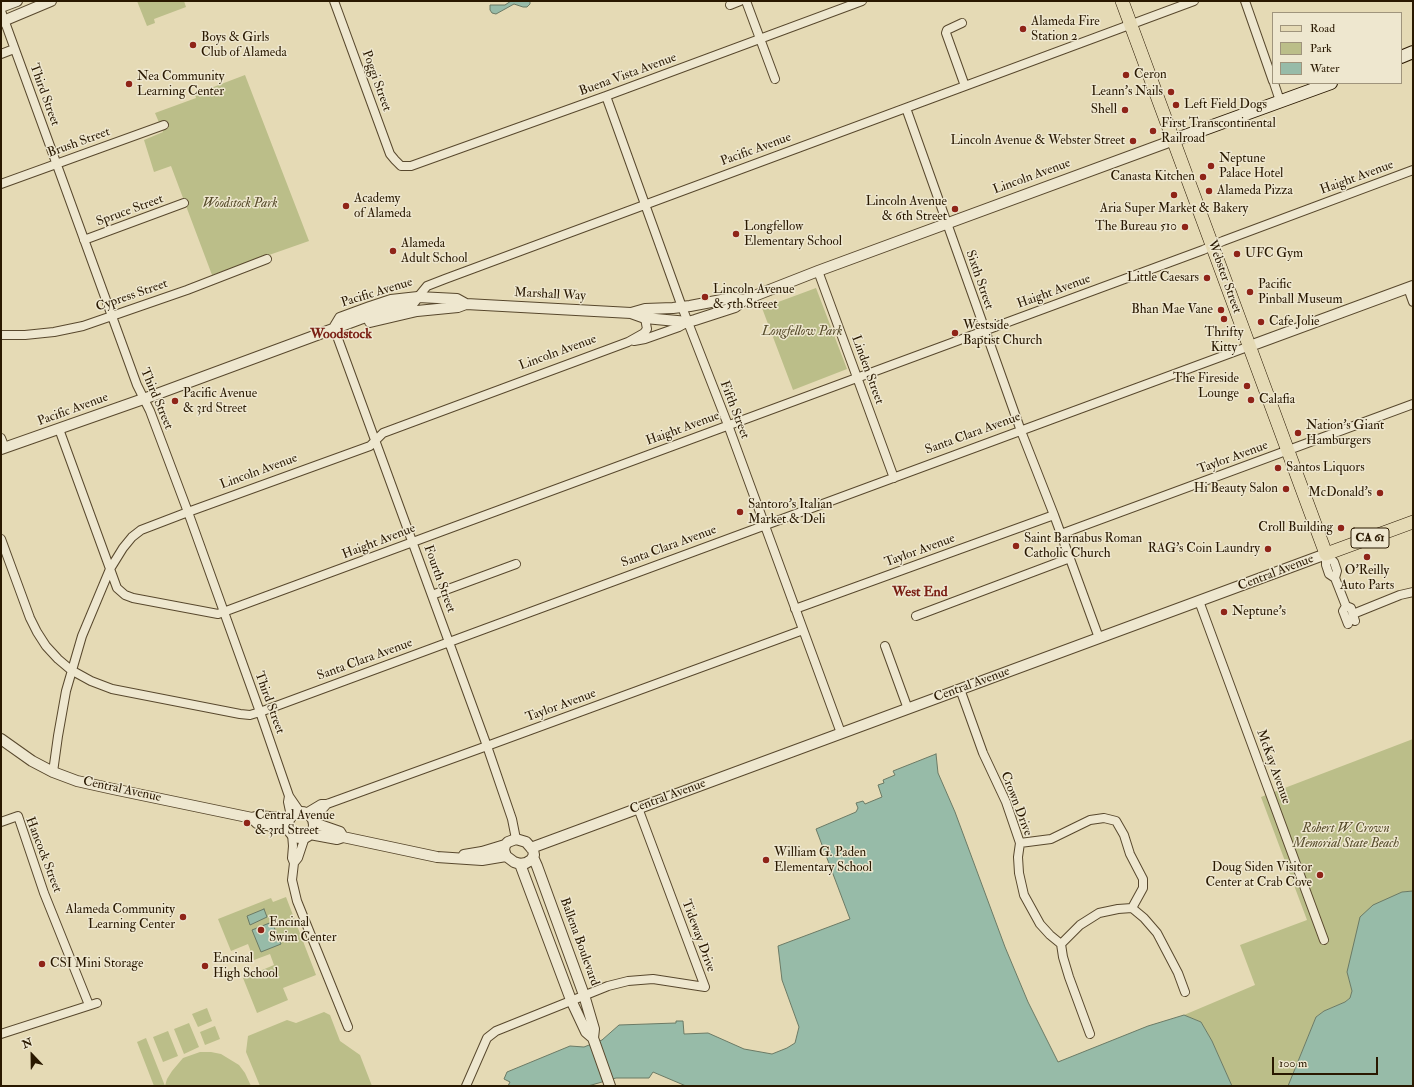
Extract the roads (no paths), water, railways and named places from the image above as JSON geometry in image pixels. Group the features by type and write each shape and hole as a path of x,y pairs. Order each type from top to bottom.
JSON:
{"main road":[{"name":"Webster Street","path":"1122,1 1326,554"},
{"path":"1402,57 1413,52"},
{"name":"Lincoln Avenue","path":"1174,140 1328,84"},
{"name":"Central Avenue","path":"1326,554 1413,522"}],"street":[{"path":"1,8 17,1"},
{"path":"2,18 51,1"},
{"name":"Poggi Street","path":"334,1 390,154 402,166"},
{"path":"730,5 740,1"},
{"path":"746,1 776,79"},
{"name":"Buena Vista Avenue","path":"402,166 420,164 862,1"},
{"name":"Pacific Avenue","path":"418,297 427,286 1194,1"},
{"path":"1245,1 1272,79"},
{"name":"Third Street","path":"2,18 111,317 137,385 150,411 188,512 299,821"},
{"path":"962,23 947,30 946,33 965,86"},
{"path":"1,54 14,49"},
{"path":"1274,84 1280,101"},
{"name":"Fifth Street","path":"606,96 682,307 728,425 841,733"},
{"name":"Sixth Street","path":"906,108 984,331 1099,638"},
{"name":"Brush Street","path":"1,184 164,125"},
{"name":"Lincoln Avenue","path":"628,342 645,339 679,327 688,322 735,307 744,300 818,271 1174,140"},
{"name":"Haight Avenue","path":"59,429 117,588 124,595 134,598 218,614 224,613 1213,246 1413,170"},
{"name":"Spruce Street","path":"84,240 184,203"},
{"name":"Cypress Street","path":"1,335 25,335 54,332 83,326 187,290 267,259"},
{"name":"Linden Street","path":"818,271 894,478"},
{"path":"1410,287 1413,302"},
{"name":"Santa Clara Avenue","path":"1,539 30,618 37,632 50,650 71,670 91,681 112,689 250,715 1410,287"},
{"path":"334,328 376,313 413,303 418,297"},
{"name":"Marshall Way","path":"418,297 457,299 466,304 631,313 645,318 688,322"},
{"name":"Lincoln Avenue","path":"682,307 732,298 744,300"},
{"path":"688,322 704,312 714,308 722,301"},
{"name":"Marshall Way","path":"417,311 458,308 466,304"},
{"name":"Marshall Way","path":"631,313 645,309 682,307"},
{"name":"Pacific Avenue","path":"3,449 144,399 334,328 343,331 377,320 417,311"},
{"name":"Lincoln Avenue","path":"53,772 61,713 71,670 82,636 110,569 132,537 142,530 188,512 370,446 383,433 628,342 644,333 647,329 645,318"},
{"name":"Fourth Street","path":"334,328 450,642 512,819 516,839"},
{"name":"Taylor Avenue","path":"1061,534 1413,404"},
{"path":"1,438 3,449"},
{"name":"Taylor Avenue","path":"795,610 1054,515"},
{"name":"Webster Street","path":"1326,554 1334,562 1337,571 1335,578 1346,606 1351,608 1352,620"},
{"name":"Central Avenue","path":"532,852 638,808 1326,554"},
{"path":"916,616 1070,558"},
{"path":"432,595 516,564"},
{"path":"1352,620 1400,595 1413,592"},
{"name":"McKay Avenue","path":"1199,601 1324,940"},
{"name":"Webster Street","path":"1346,606 1343,611 1352,620"},
{"name":"Taylor Avenue","path":"299,821 327,804 803,630"},
{"path":"885,646 908,709"},
{"name":"Crown Drive","path":"960,689 983,753 1006,802 1020,843 1018,857 1019,873 1024,896 1040,924 1061,944"},
{"name":"Central Avenue","path":"1,739 32,761 53,772 77,781 252,818 257,823 299,821 340,832 343,837"},
{"name":"Tideway Drive","path":"466,1086 487,1038 496,1031 584,995 608,986 628,981 653,979 705,987 638,808"},
{"name":"Hancock Street","path":"1,822 18,816 44,893 93,1004 1,1034"},
{"path":"1020,843 1051,839 1090,820 1104,818 1116,821 1124,835 1130,854 1143,879 1143,888 1132,908"},
{"path":"294,862 298,858 307,835 312,831 299,821 293,846 292,858 294,862 292,880 297,901 348,1027"},
{"name":"Central Avenue","path":"299,821 296,837 307,835 337,839 343,837 437,857 454,857 482,852 505,845"},
{"path":"516,839 526,842 532,852 531,860 526,863 520,864 514,862 506,856 504,850 505,845 516,839"},
{"name":"Ballena Boulevard","path":"532,852 584,995 594,1029 592,1038"},
{"name":"Central Avenue","path":"454,857 468,860 482,860 506,856"},
{"name":"Ballena Boulevard","path":"520,864 571,1000 586,1032 592,1038 610,1084"},
{"path":"1090,1034 1069,977 1061,944 1080,925 1099,913 1132,908 1144,918 1157,933 1178,973 1185,992"}],"water":[{"path":"511,1 530,1 530,4 527,7 523,7 514,4 496,14 492,13 490,10 490,5 505,5"},
{"path":"936,754 938,773 955,812 1005,947 1028,1002 1058,1062 1148,1026 1184,1015 1201,1022 1212,1041 1232,1086 686,1086 653,1072 649,1078 616,1078 588,1086 508,1086 510,1082 504,1079 507,1072 570,1046 584,1047 602,1040 619,1025 676,1023 676,1021 683,1021 684,1034 708,1033 744,1049 772,1054 795,1043 799,1027 782,980 778,946 850,919 816,829 856,812 858,808 856,803 863,801 865,804 882,797 878,785 884,783 883,780 895,775 893,771"},
{"path":"1413,891 1413,1086 1288,1086 1316,1017 1324,1011 1345,1002 1350,998 1352,991 1347,972 1360,917 1373,905 1402,892"},
{"path":"264,909 267,917 250,925 247,916"},
{"name":"Encinal Swim Center","path":"272,922 281,944 261,952 252,930"}],"place":[{"name":"Alameda Fire Station 2","path":"1023,29"},
{"name":"Boys & Girls Club of Alameda","path":"193,45"},
{"name":"Ceron","path":"1126,75"},
{"name":"Nea Community Learning Center","path":"129,84"},
{"name":"Leann's Nails","path":"1171,92"},
{"name":"Left Field Dogs","path":"1176,105"},
{"name":"Shell","path":"1125,110"},
{"name":"First Transcontinental Railroad","path":"1153,131"},
{"name":"Lincoln Avenue & Webster Street","path":"1133,141"},
{"name":"Neptune Palace Hotel","path":"1211,166"},
{"name":"Canasta Kitchen","path":"1203,177"},
{"name":"Alameda Pizza","path":"1209,191"},
{"name":"Aria Super Market & Bakery","path":"1174,195"},
{"name":"Academy of Alameda","path":"346,206"},
{"name":"Lincoln Avenue & 6th Street","path":"955,209"},
{"name":"The Bureau 510","path":"1185,227"},
{"name":"Longfellow Elementary School","path":"736,234"},
{"name":"Alameda Adult School","path":"393,251"},
{"name":"UFC Gym","path":"1237,254"},
{"name":"Little Caesars","path":"1207,278"},
{"name":"Pacific Pinball Museum","path":"1250,292"},
{"name":"Lincoln Avenue & 5th Street","path":"705,297"},
{"name":"Bhan Mae Vane","path":"1221,310"},
{"name":"Thrifty Kitty","path":"1224,319"},
{"name":"Cafe Jolie","path":"1261,322"},
{"name":"Westside Baptist Church","path":"955,333"},
{"name":"The Fireside Lounge","path":"1247,386"},
{"name":"Calafia","path":"1251,400"},
{"name":"Pacific Avenue & 3rd Street","path":"175,401"},
{"name":"Nation's Giant Hamburgers","path":"1298,433"},
{"name":"Santos Liquors","path":"1278,468"},
{"name":"Hi Beauty Salon","path":"1286,489"},
{"name":"McDonald's","path":"1380,493"},
{"name":"Santoro's Italian Market & Deli","path":"740,512"},
{"name":"Croll Building","path":"1341,528"},
{"name":"Saint Barnabus Roman Catholic Church","path":"1016,546"},
{"name":"RAG's Coin Laundry","path":"1268,549"},
{"name":"O'Reilly Auto Parts","path":"1367,557"},
{"name":"Neptune's","path":"1224,612"},
{"name":"Central Avenue & 3rd Street","path":"247,823"},
{"name":"William G. Paden Elementary School","path":"766,860"},
{"name":"Doug Siden Visitor Center at Crab Cove","path":"1320,875"},
{"name":"Alameda Community Learning Center","path":"183,917"},
{"name":"Encinal Swim Center","path":"261,930"},
{"name":"CSI Mini Storage","path":"42,964"},
{"name":"Encinal High School","path":"205,966"}],"district":[{"name":"Woodstock","path":"341,335"},
{"name":"West End","path":"920,593"}],"park label":[{"name":"Woodstock Park","path":"240,204"},
{"name":"Longfellow Park","path":"802,332"},
{"name":"Robert W. Crown Memorial State Beach","path":"1346,836"}]}
